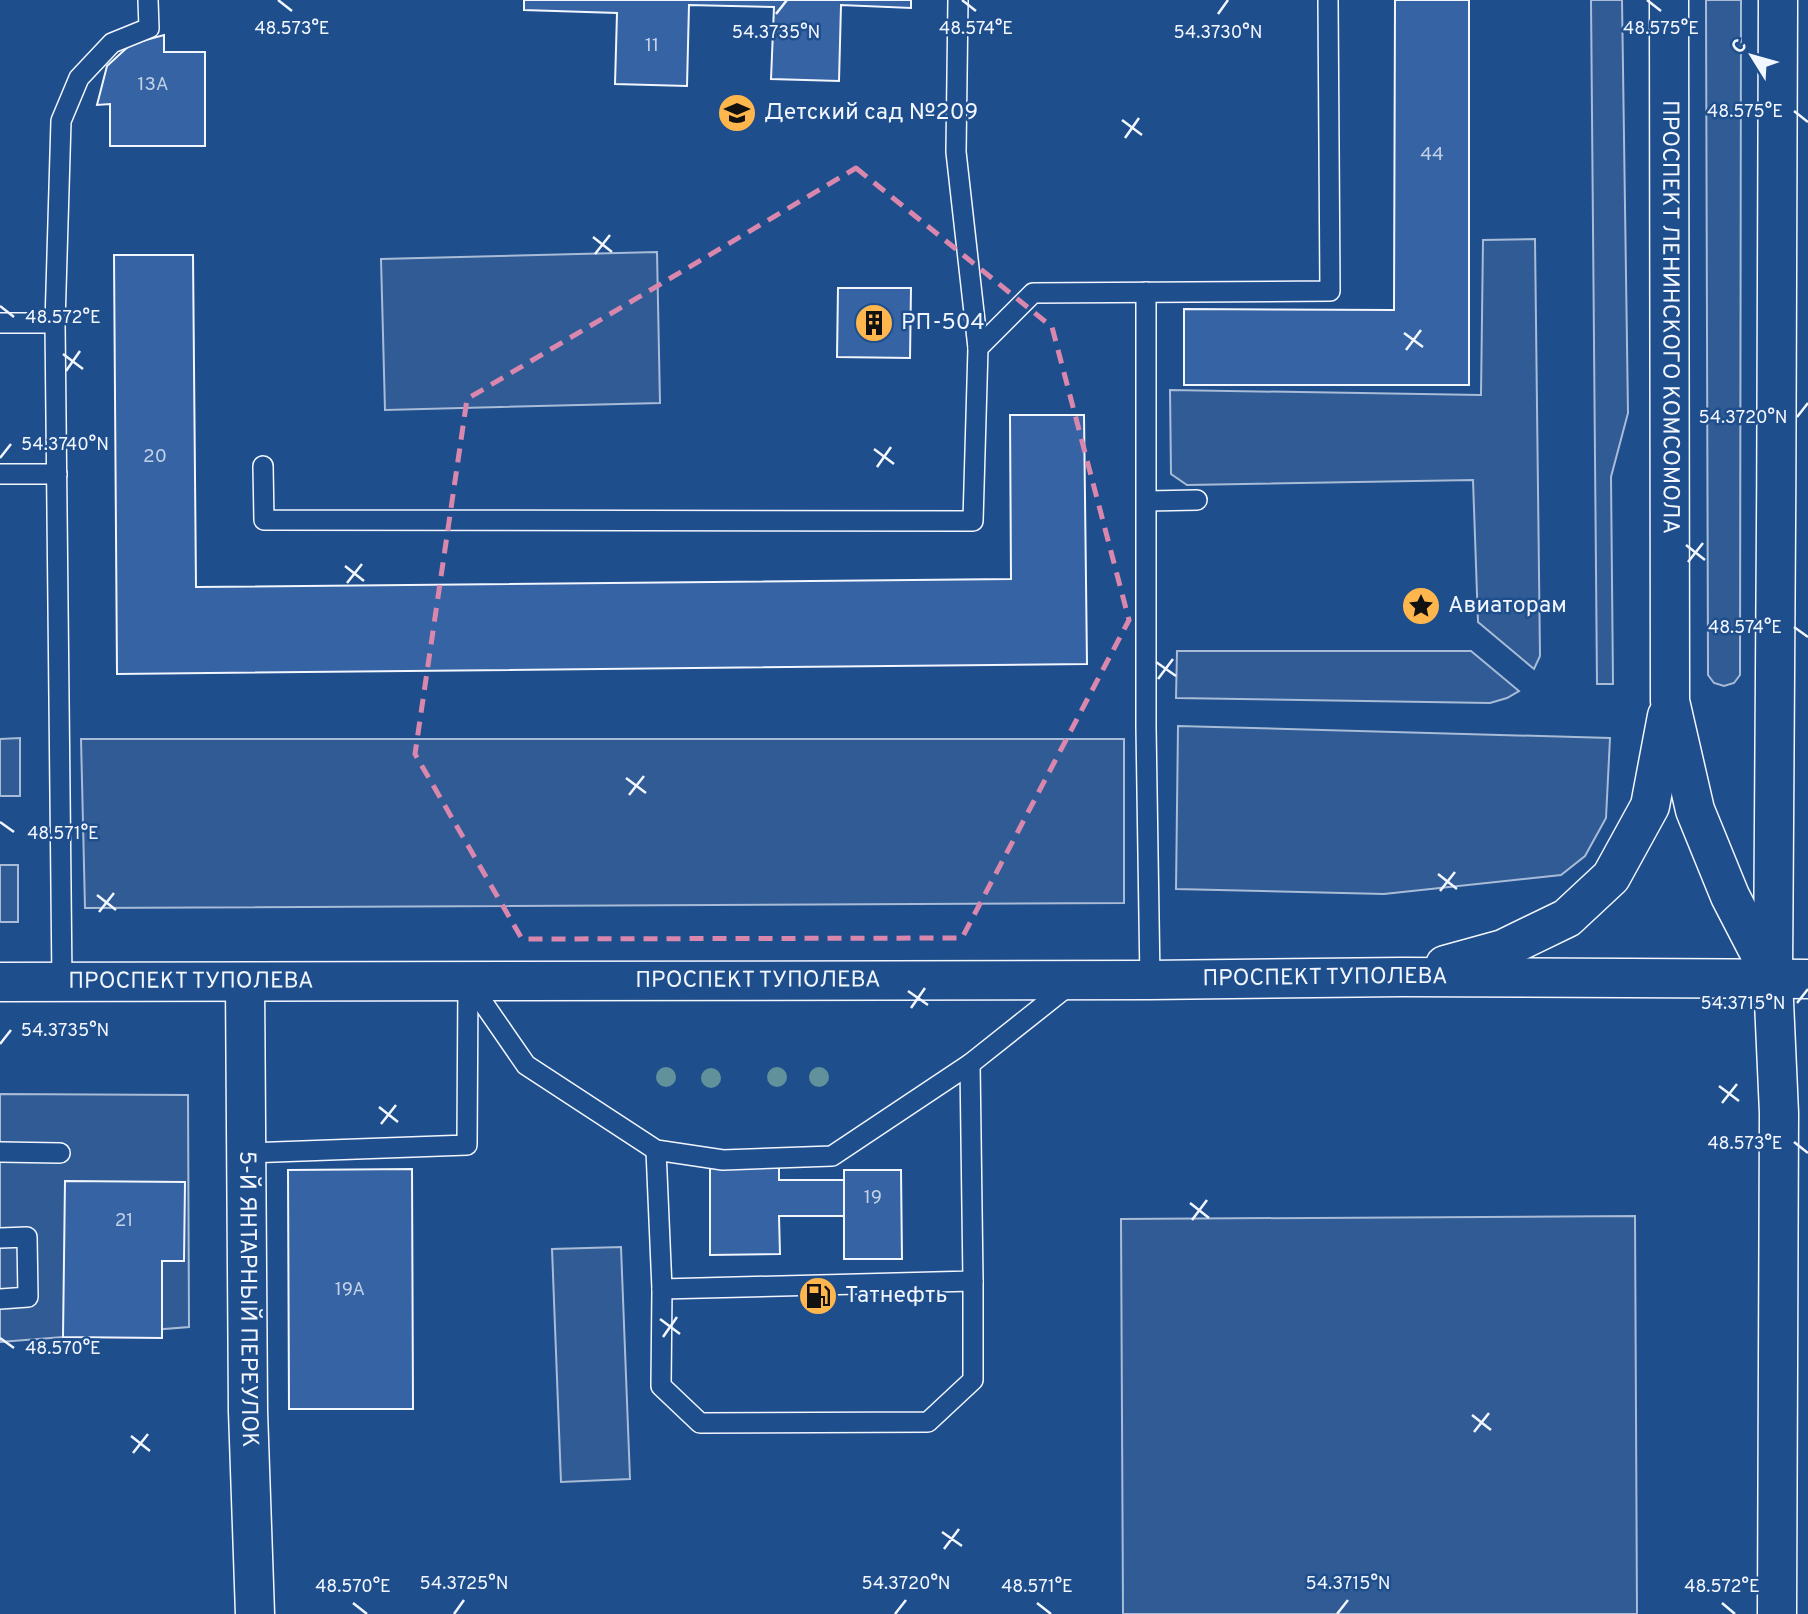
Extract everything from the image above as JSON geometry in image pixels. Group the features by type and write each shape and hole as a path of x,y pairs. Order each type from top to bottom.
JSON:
{"main road":[{"name":"ПРОСПЕКТ ЛЕНИНСКОГО КОМСОМОЛА","path":"1669,0 1670,701 1695,810 1730,896 1791,979"},
{"path":"1777,1614 1779,1113 1791,979 1776,705 1778,0"},
{"path":"1401,977 1503,949 1567,918 1612,877 1650,806 1670,701"},
{"name":"ПРОСПЕКТ ТУПОЛЕВА","path":"0,982 1150,980 1401,977 1791,979"},
{"name":"5-Й ЯНТАРНЫЙ ПЕРЕУЛОК","path":"245,982 248,1411 255,1614"}],"lane":[{"path":"62,982 55,323 61,121 79,78 112,43 149,28 148,0"},
{"path":"263,466 264,520 973,521 978,348 956,152 958,0"},
{"path":"978,348 1033,293 1330,291 1328,0"},
{"path":"1146,292 1146,727 1150,980"},
{"path":"0,323 55,323"},
{"path":"0,474 57,474"},
{"path":"1147,501 1197,500"},
{"path":"468,981 526,1065 656,1150 723,1160 832,1157 970,1063 1075,980"},
{"path":"246,1153 467,1144 468,981"},
{"path":"656,1150 662,1289 661,1386 700,1423 928,1422 973,1381 970,1063"},
{"path":"0,1152 60,1153"},
{"path":"0,1238 27,1237 28,1297 0,1299"},
{"path":"662,1289 973,1281"}],"highlighted area":[{"path":"856,168 1052,327 1129,620 962,938 522,939 415,754 467,399"}],"shaded area":[{"path":"1591,0 1622,0 1628,413 1611,477 1613,684 1597,684"},
{"path":"1706,0 1741,0 1740,675 1734,683 1724,686 1714,683 1708,675"},
{"path":"1535,239 1540,656 1534,669 1478,622 1473,480 1187,485 1171,474 1170,390 1481,395 1483,240"},
{"path":"657,252 660,403 385,410 381,259"},
{"path":"1177,651 1471,651 1519,691 1490,703 1176,698"},
{"path":"1178,726 1610,738 1606,818 1585,856 1561,875 1384,894 1176,889"},
{"path":"20,738 20,796 0,796 0,739"},
{"path":"81,739 1124,739 1124,903 85,908"},
{"path":"0,865 18,865 18,922 0,922"},
{"path":"0,1094 188,1095 189,1327 0,1342"},
{"path":"1635,1216 1637,1614 1123,1614 1121,1219"},
{"path":"621,1247 630,1479 561,1482 552,1249"}],"building":[{"path":"524,0 911,0 911,8 841,5 839,81 771,79 774,7 689,5 687,86 615,84 617,13 524,10"},
{"path":"1395,0 1469,0 1469,385 1184,385 1184,309 1394,310"},
{"path":"164,35 164,52 205,52 205,146 110,146 110,104 97,105 107,66 131,44"},
{"path":"114,255 193,255 196,587 1011,579 1010,415 1084,415 1087,664 117,674"},
{"name":"РП-504","path":"838,288 911,288 910,358 837,357"},
{"path":"779,1150 779,1180 844,1180 844,1216 779,1216 780,1254 710,1255 710,1151"},
{"path":"412,1169 413,1409 289,1409 288,1170"},
{"path":"844,1170 901,1170 902,1259 844,1259"},
{"path":"65,1181 185,1182 184,1261 162,1261 162,1338 63,1337"}],"place":[{"name":"Детский сад №209","path":"737,113"},
{"name":"РП-504","path":"874,323"},
{"name":"Авиаторам","path":"1421,606"},
{"name":"Татнефть","path":"818,1296"}]}
